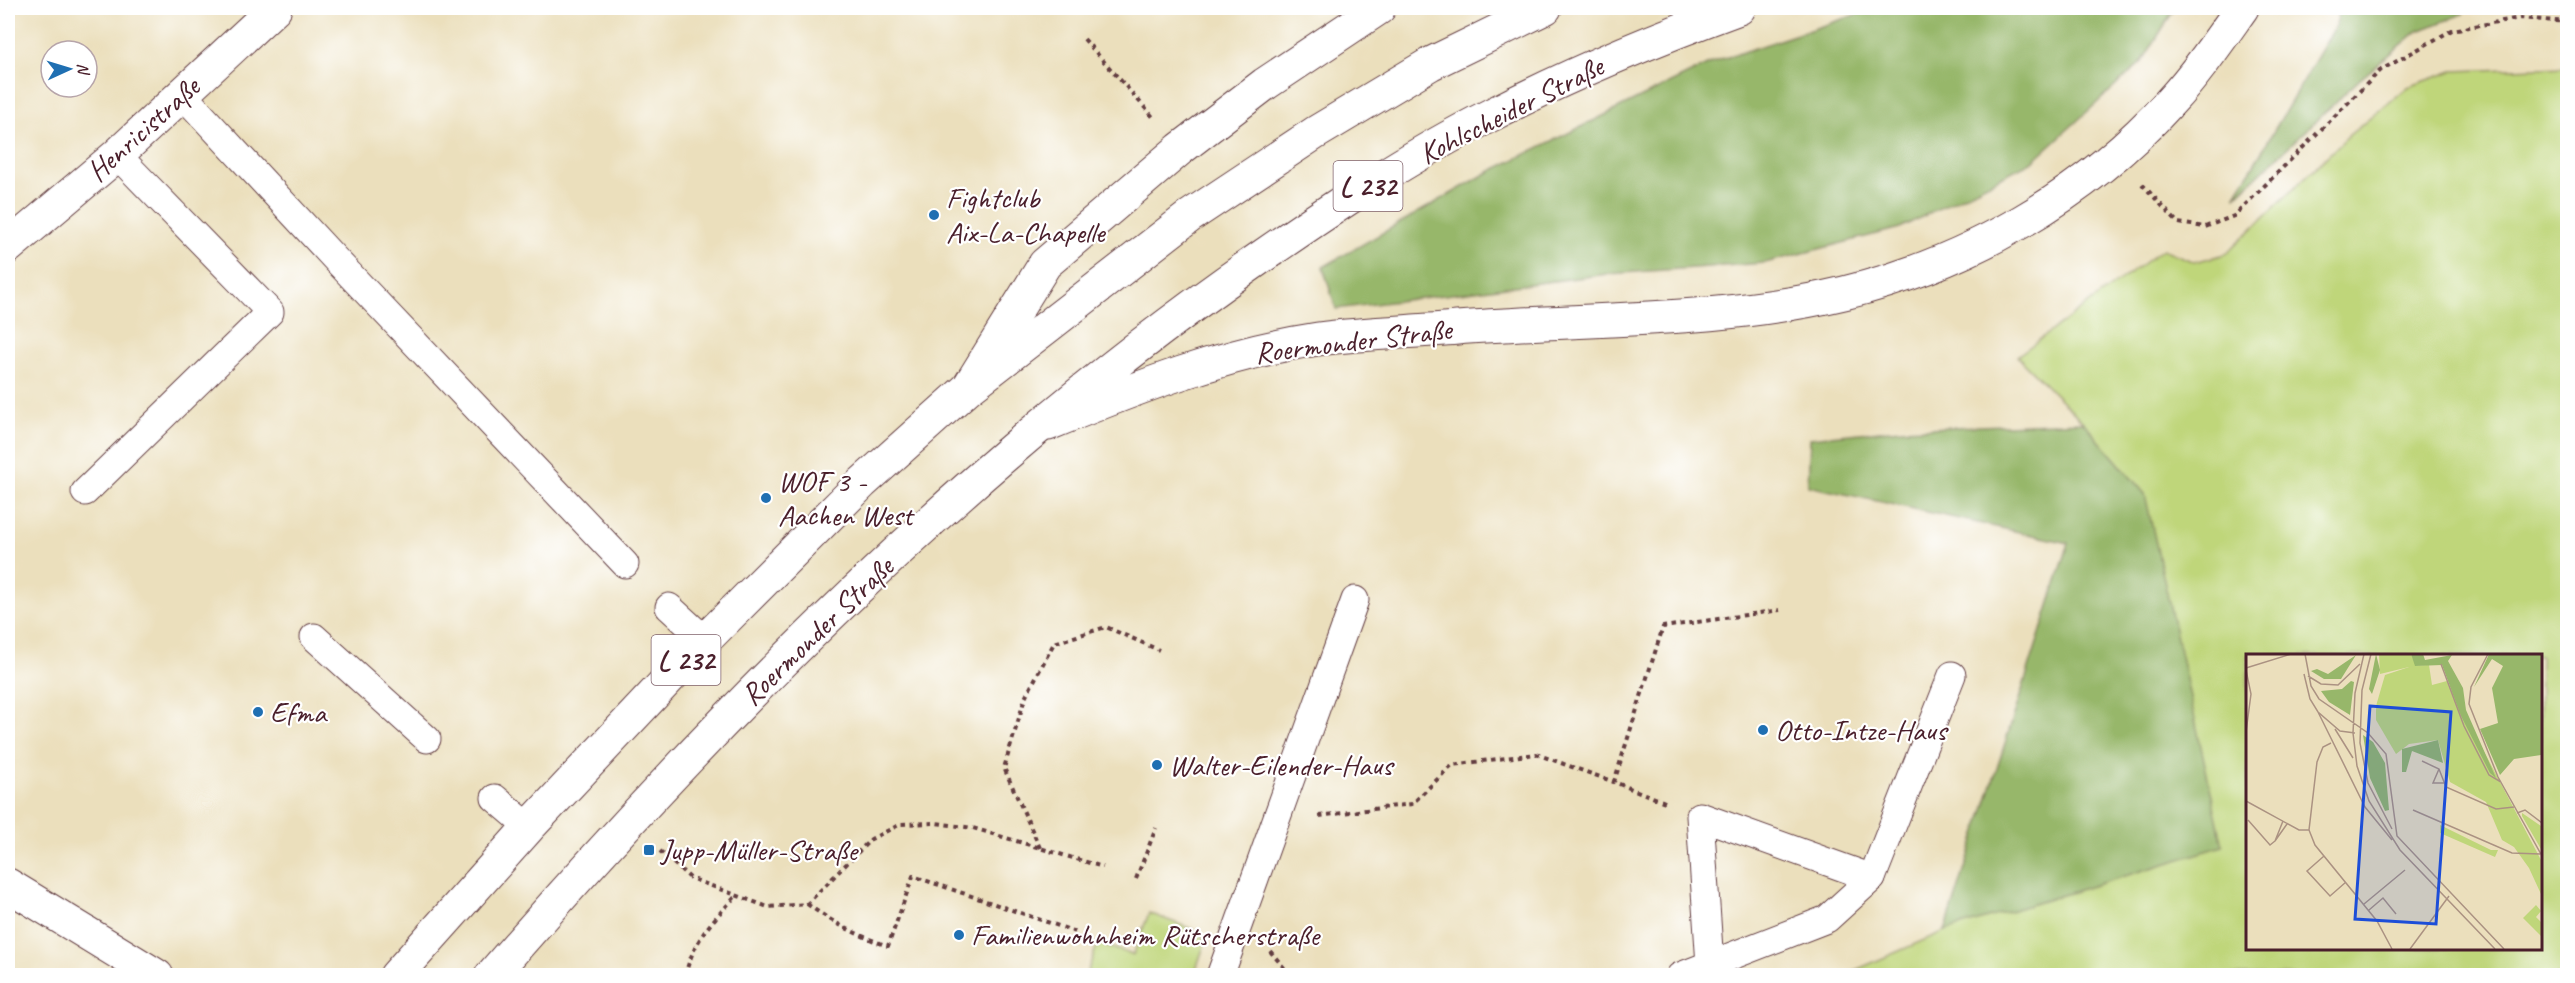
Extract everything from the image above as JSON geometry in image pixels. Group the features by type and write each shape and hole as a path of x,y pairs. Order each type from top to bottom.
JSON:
{"main road":[{"name":"Henricistraße","path":"8,246 117,155 274,8"},
{"path":"967,389 1045,264 1180,148 1265,84 1380,8"},
{"name":"L 232","path":"396,975 529,827 705,640 862,483 967,389 1190,216 1315,133 1430,64 1545,8"},
{"name":"Kohlscheider Straße","path":"1035,429 1183,311 1338,204 1487,117 1644,43 1739,8"},
{"name":"Roermonder Straße","path":"490,975 647,802 769,676 868,578 1035,429 1186,370 1245,353 1320,339 1722,311 1843,293 1896,278 1954,256 2010,229 2057,201 2117,154 2171,102 2242,8"},
{"path":"8,885 157,975"}],"lane":[{"path":"183,95 625,564"},
{"path":"85,492 270,312 117,155"},
{"path":"1220,975 1355,600"},
{"path":"669,607 705,640"},
{"path":"314,637 427,739"},
{"path":"1680,975 1827,919 1872,878 1952,675"},
{"path":"495,798 529,827"},
{"path":"1710,965 1700,816 1872,878"}],"path":[{"path":"2117,154 2178,223 2205,227 2234,216 2381,70 2452,30 2520,18 2568,22"},
{"path":"1084,39 1180,148"},
{"path":"1614,782 1663,627 1780,610"},
{"path":"1040,848 1004,768 1025,698 1054,643 1106,627 1159,650"},
{"path":"1317,816 1412,804 1452,765 1536,754 1700,816"},
{"path":"807,904 871,839 902,824 936,823 973,828 1103,867"},
{"path":"1136,879 1156,828"},
{"path":"690,878 768,907 807,904 850,933 888,946 913,876 1079,933"},
{"path":"685,975 688,962 706,927 737,896"},
{"path":"1272,952 1291,975"}],"green space":[{"path":"1876,8 2175,8 2142,62 2033,161 1900,228 1765,263 1608,274 1336,309 1323,267 1487,173 1713,62"},
{"path":"2340,8 2463,8 2463,14 2418,31 2359,80 2235,197 2336,25"},
{"path":"2567,67 2567,975 1842,976 1945,931 2145,494 2083,422 2017,356 2163,249 2194,262 2226,254 2348,136 2408,87 2453,71"},
{"path":"2083,422 2145,494 2223,846 1945,931 2069,543 1808,486 1810,438 1901,429"},
{"path":"1149,913 1200,932 1205,943 1194,975 1086,975 1098,943 1133,955"}],"place":[{"name":"Fightclub Aix-La-Chapelle","path":"934,215"},
{"name":"WOF 3 - Aachen West","path":"766,498"},
{"name":"Efma","path":"258,712"},
{"name":"Otto-Intze-Haus","path":"1763,730"},
{"name":"Walter-Eilender-Haus","path":"1157,765"},
{"name":"Jupp-Müller-Straße","path":"649,850"},
{"name":"Familienwohnheim Rütscherstraße","path":"959,935"}]}
